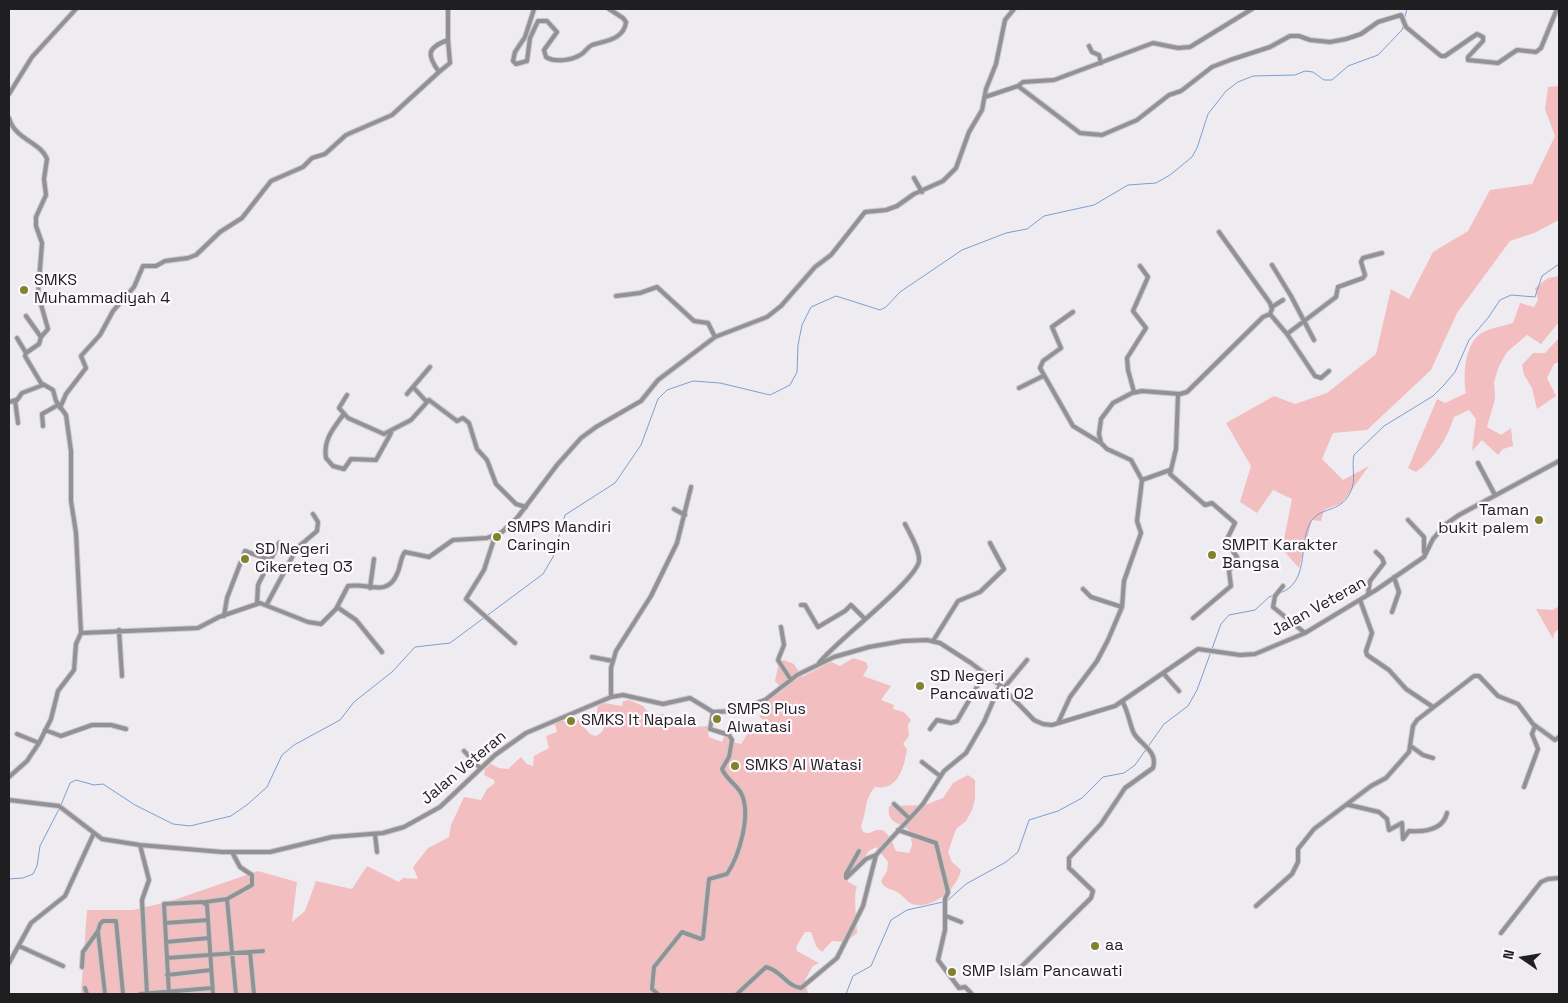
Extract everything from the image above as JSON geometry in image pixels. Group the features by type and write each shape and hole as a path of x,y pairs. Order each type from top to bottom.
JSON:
{"street":[{"path":"9,94 32,58 76,9"},
{"path":"43,426 42,414 59,407 66,394 86,368 81,356 100,335 113,311 134,287 143,266 156,266 165,261 188,258 196,254 220,232 242,218 271,181 303,167 312,158 326,154 346,135 392,115 450,62 448,9"},
{"path":"534,9 525,38 515,52 513,61 516,64 527,61 530,38 538,21 547,21 556,29 556,35 544,50 546,57 555,61 579,56 589,46 608,42 623,31 626,25 623,18 609,9"},
{"path":"81,633 198,628 257,603 267,604 318,624 324,622 337,607 348,586 361,585 382,589 389,586 397,574 402,556 406,552 429,558 453,540 495,536 510,525 526,507 581,438 596,427 641,402 658,380 715,337 732,329 762,320 780,306 815,267 831,255 865,212 891,208 943,181 959,163 969,132 980,115 996,64 1005,20 1014,9"},
{"path":"985,97 1018,86 1023,82 1054,80 1152,43 1178,48 1190,47 1252,9"},
{"path":"1018,86 1080,133 1102,135 1137,120 1166,97 1181,91 1212,67 1270,47 1290,36 1333,42 1354,37 1378,22 1401,15 1406,27 1441,56 1445,56 1478,34 1483,37 1483,41 1468,57 1468,60 1498,64 1517,50 1536,52 1541,48 1557,9"},
{"path":"439,72 431,61 431,53 435,46 448,40"},
{"path":"1089,46 1092,52 1098,55 1101,63"},
{"path":"9,118 11,127 46,155 47,159 44,179 46,195 36,216 36,226 42,243 38,287 48,329 40,337 39,344 26,353"},
{"path":"914,178 922,192"},
{"path":"1219,232 1272,307"},
{"path":"1287,334 1336,297 1338,287 1363,278 1363,258 1382,252"},
{"path":"1272,265 1314,340"},
{"path":"1134,392 1128,370 1128,358 1146,328 1134,313 1134,307 1148,277 1140,266"},
{"path":"616,296 640,293 657,287 694,321 708,323 715,337"},
{"path":"1270,314 1272,307 1284,300"},
{"path":"1058,724 1077,685 1097,661 1122,607 1124,581 1141,533 1137,521 1142,480 1128,458 1107,449 1101,443 1073,426 1043,376 1040,364 1061,348 1052,327 1073,312"},
{"path":"1270,314 1287,334 1315,376 1321,378 1329,371"},
{"path":"1101,443 1099,434 1102,415 1113,403 1134,392 1178,394 1191,389 1263,317 1270,314"},
{"path":"26,316 40,337"},
{"path":"9,777 28,761 39,743 58,691 74,670 76,644 81,633 76,533 71,501 72,456 67,434 66,418 51,388 43,385 26,362 26,353 16,338"},
{"path":"407,394 430,367"},
{"path":"1019,388 1043,376"},
{"path":"9,402 15,400 22,393 43,385"},
{"path":"413,387 426,401 432,401 458,421 463,418 468,421 475,435 477,450 487,460 496,484 516,504 526,507"},
{"path":"1178,394 1176,443 1170,470 1171,476 1204,504 1212,503 1235,523 1226,541 1237,557 1230,571 1231,586 1193,618"},
{"path":"347,395 339,408 343,415 381,434 390,433 411,420 426,401"},
{"path":"15,400 18,423"},
{"path":"343,415 326,442 326,458 333,466 344,469 351,459 376,460 390,433"},
{"name":"Jalan Veteran","path":"9,800 59,806 107,841 140,845 234,852 275,851 332,837 375,834 404,827 434,811 495,755 534,728 611,697 623,695 663,704 690,698 713,712 725,713 756,704 791,680 834,657 869,646 903,641 933,642 950,649 1001,687 1034,720 1048,725 1058,724 1115,706 1198,649 1240,655 1255,654 1305,633 1360,600 1424,557 1433,538 1446,524 1559,461"},
{"path":"1478,463 1495,495"},
{"path":"1142,480 1170,470"},
{"path":"611,697 613,661 620,644 658,583 677,543 692,487"},
{"path":"674,509 685,515"},
{"path":"267,604 297,548 317,530 318,522 313,514"},
{"path":"1408,520 1424,536 1426,545 1424,557"},
{"path":"817,665 831,649 899,588 918,563 917,551 905,524"},
{"path":"495,536 484,570 466,599 515,642"},
{"path":"257,603 258,585 279,543"},
{"path":"933,642 958,601 980,592 1004,569 990,543"},
{"path":"224,616 227,598 245,550 270,560"},
{"path":"1368,594 1370,581 1384,563 1376,552"},
{"path":"370,588 374,559"},
{"path":"1392,612 1399,592 1394,577"},
{"path":"1283,586 1275,596 1273,607 1305,633"},
{"path":"1083,589 1091,597 1122,607"},
{"path":"1360,600 1372,633 1366,651 1367,655 1389,670 1406,689 1433,707"},
{"path":"801,605 805,605 818,627 845,612 851,605 865,619"},
{"path":"337,607 356,620 382,652"},
{"path":"780,627 784,645 778,660 791,680"},
{"path":"119,630 122,676"},
{"path":"592,657 613,661"},
{"path":"859,851 846,874 846,878 866,859 876,854 923,804 940,776 966,753 1001,687 1027,660"},
{"path":"930,729 937,720 951,723 957,721 985,674"},
{"path":"1164,674 1179,691"},
{"path":"1256,906 1292,874 1298,862 1298,849 1314,829 1349,805 1371,786 1386,778 1409,752 1412,747 1415,723 1433,707 1477,675 1498,696 1518,704 1535,726 1555,740 1559,737"},
{"path":"1015,973 1092,898 1093,891 1069,868 1069,858 1105,819 1125,788 1153,768 1154,760 1144,742 1135,735 1128,710 1122,701"},
{"path":"658,994 652,989 654,967 682,932 701,939 703,938 709,879 727,874 739,848 745,811 744,800 722,769 729,757 732,740 729,735 710,729 713,712"},
{"path":"45,730 61,736 92,725 111,725 126,729"},
{"path":"1524,787 1538,748 1532,734 1535,726"},
{"path":"18,734 39,743"},
{"path":"1412,747 1423,755 1434,758"},
{"path":"464,751 480,768"},
{"path":"922,762 940,776"},
{"path":"894,804 909,818"},
{"path":"1349,805 1379,812 1387,819 1389,830 1402,823 1403,839 1409,831 1430,830 1444,821 1447,813"},
{"path":"898,830 936,843 948,892 945,899 946,916 938,956 939,963 959,988 965,987 972,994"},
{"path":"9,963 31,923 65,896 94,833"},
{"path":"375,834 377,852"},
{"path":"140,845 149,880 142,900 146,994"},
{"path":"169,994 164,904 227,899 253,884 252,875 237,862 234,852"},
{"path":"736,994 766,967 772,969 792,986 802,988 834,961 863,906 876,854"},
{"path":"1501,933 1541,882 1548,878 1559,878"},
{"path":"227,899 236,994"},
{"path":"205,902 213,994"},
{"path":"946,916 953,917 961,922"},
{"path":"82,967 83,952 98,931 100,924 104,921 115,920 117,922 123,994"},
{"path":"164,923 208,920"},
{"path":"98,931 105,994"},
{"path":"166,942 209,938"},
{"path":"19,946 63,966"},
{"path":"167,958 263,951"},
{"path":"250,952 254,994"},
{"path":"168,975 211,970"},
{"path":"85,988 87,994"},
{"path":"140,994 169,994 212,988"}],"shaded area":[{"path":"1559,86 1559,220 1534,233 1510,241 1457,313 1431,370 1367,430 1333,433 1322,459 1343,480 1369,466 1342,503 1324,510 1321,521 1312,520 1299,568 1282,549 1292,499 1273,490 1257,513 1240,502 1251,466 1226,423 1274,396 1295,404 1327,393 1376,354 1391,289 1409,299 1433,252 1468,231 1490,190 1532,184 1555,136 1545,109 1548,87"},
{"path":"1559,276 1559,322 1541,344 1527,335 1507,352 1499,366 1494,382 1495,399 1487,427 1501,435 1511,428 1513,446 1503,449 1498,455 1482,440 1472,451 1476,419 1469,410 1454,417 1440,447 1423,467 1416,472 1408,468 1437,399 1445,403 1466,393 1466,362 1475,339 1487,330 1513,323 1520,303 1534,307 1538,300 1535,288 1548,278"},
{"path":"1559,338 1559,362 1554,364 1547,378 1556,396 1537,409 1532,388 1524,375 1522,365 1533,353 1545,353"},
{"path":"1559,606 1559,629 1554,633 1553,639 1536,609 1553,610"},
{"path":"853,658 866,662 868,667 863,676 891,686 881,700 894,705 893,709 904,712 911,720 908,725 909,736 903,744 907,749 902,770 894,782 883,787 875,787 871,792 861,826 863,832 869,833 882,830 891,839 896,851 909,853 912,845 910,831 892,819 889,806 925,805 943,798 953,783 968,775 975,780 975,799 966,821 956,829 948,852 952,862 961,870 959,877 950,890 938,900 924,905 916,905 883,885 881,881 887,871 888,862 876,847 869,851 847,881 857,887 855,902 857,933 846,942 832,941 822,952 816,946 811,932 805,932 796,947 797,951 819,963 813,966 805,980 808,994 81,994 87,910 133,910 171,901 258,871 297,882 292,922 305,911 316,881 352,889 367,866 399,882 403,878 418,879 413,867 428,848 449,837 451,825 464,797 481,800 487,789 495,783 494,780 484,775 485,769 491,764 499,768 508,769 521,757 527,764 533,766 534,756 549,748 546,736 557,732 555,724 559,720 571,722 578,720 590,734 596,736 602,732 604,727 596,716 598,706 604,703 622,706 623,701 629,700 643,706 651,715 664,714 668,722 682,722 685,716 691,715 690,721 694,727 707,726 709,737 722,742 728,730 733,742 741,744 748,733 767,728 768,725 759,716 765,711 763,704 783,690 775,681 779,662 784,660 794,664 802,677 831,662 840,666"}],"waterway":[{"path":"1404,20 1407,9"},
{"path":"61,805 70,783 76,780 94,785 103,784 135,805 173,824 190,826 231,816 267,787 282,755 294,745 340,720 354,702 392,672 415,647 450,643 543,574 553,557 565,515 615,483 641,445 658,399 667,390 693,381 720,383 770,395 790,385 797,372 798,345 802,325 811,307 836,296 880,310 886,307 900,292 962,250 1006,233 1027,229 1044,216 1094,205 1128,185 1156,183 1170,175 1192,157 1197,148 1208,114 1226,91 1238,82 1253,76 1295,75 1305,71 1313,72 1324,80 1332,80 1348,66 1378,55 1402,30 1404,24"},
{"path":"1280,593 1289,588 1299,573 1306,534 1313,519 1323,512 1335,508 1350,493 1354,479 1354,455 1384,426 1433,396 1444,385 1455,372 1469,340 1488,318 1500,300 1511,295 1535,297 1542,276 1559,264"},
{"path":"947,901 966,884 1006,862 1018,852 1029,820 1058,811 1082,798 1103,777 1124,773 1135,765 1164,724 1188,706 1197,690 1221,624 1229,615 1255,610 1269,597 1274,595"},
{"path":"9,879 23,878 33,874 37,866 40,846 59,809"},
{"path":"846,994 853,976 871,966 891,920 907,910 943,902"}],"place":[{"name":"SMKS Muhammadiyah 4","path":"24,290"},
{"name":"Taman bukit palem","path":"1539,520"},
{"name":"SMPS Mandiri Caringin","path":"497,537"},
{"name":"SMPIT Karakter Bangsa","path":"1212,555"},
{"name":"SD Negeri Cikereteg 03","path":"245,559"},
{"name":"SD Negeri Pancawati 02","path":"920,686"},
{"name":"SMPS Plus Alwatasi","path":"717,719"},
{"name":"SMKS It Napala","path":"571,721"},
{"name":"SMKS Al Watasi","path":"735,766"},
{"name":"aa","path":"1095,946"},
{"name":"SMP Islam Pancawati","path":"952,972"}]}
